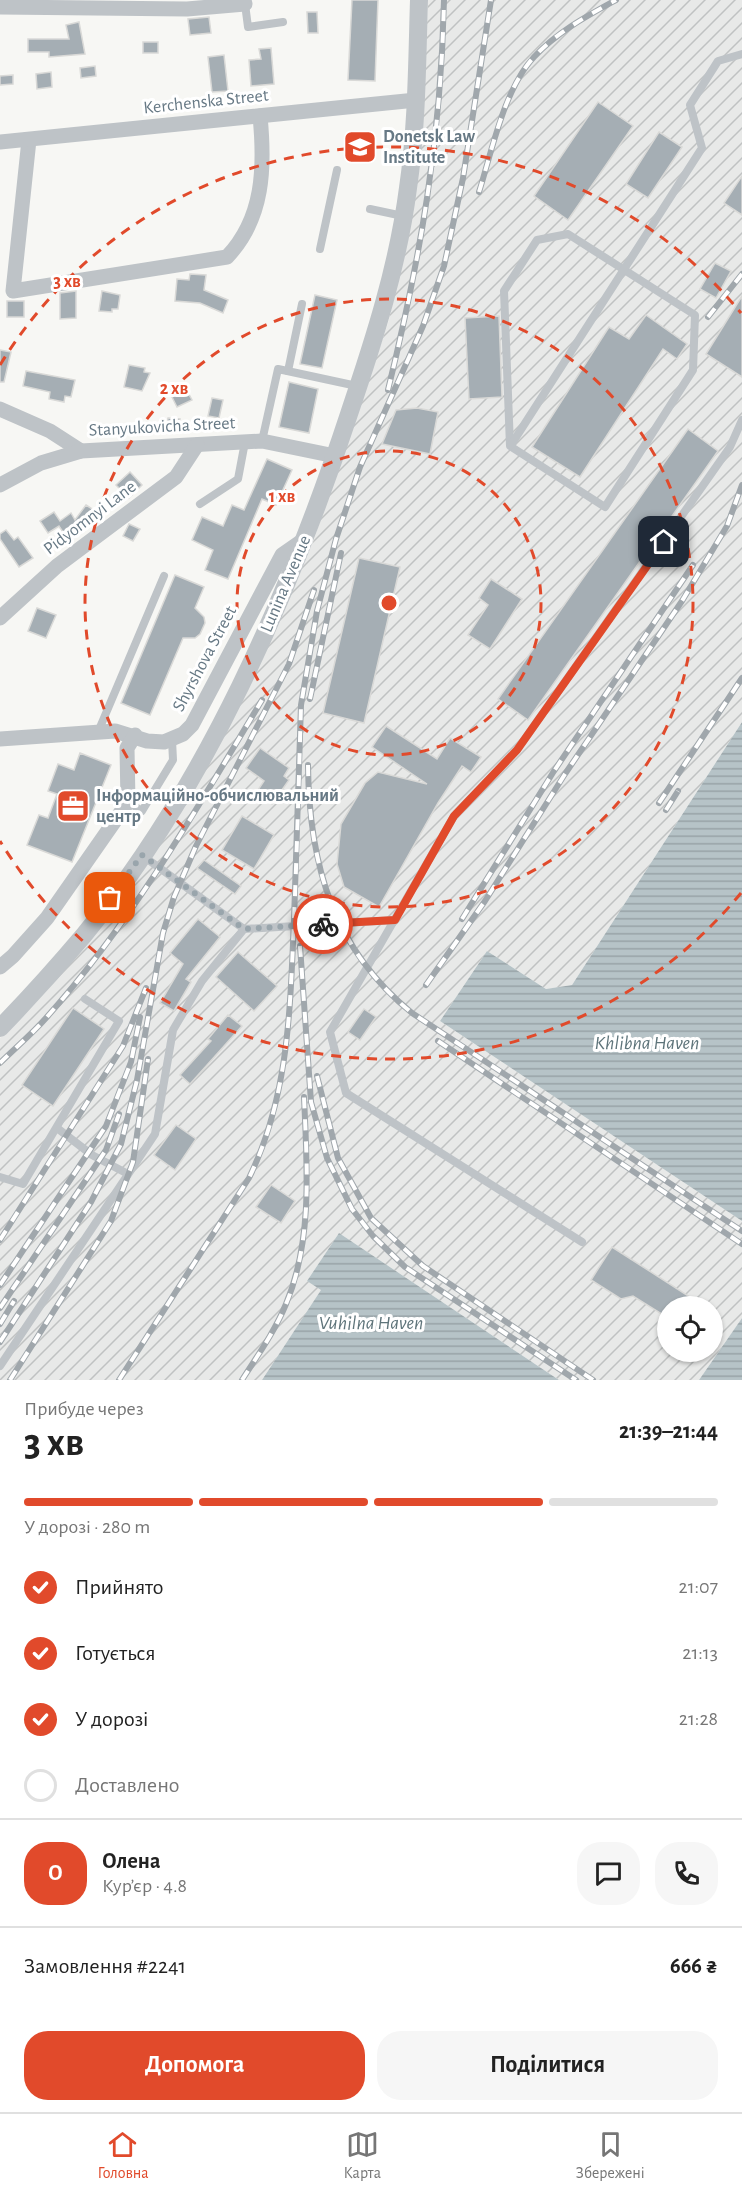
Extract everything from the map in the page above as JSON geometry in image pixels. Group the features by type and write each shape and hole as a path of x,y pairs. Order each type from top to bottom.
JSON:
{"street":[{"name":"Lunina Avenue","path":"0,1028 85,933 142,855 196,769 267,628 305,539 380,321 404,216 416,100 419,0"},
{"path":"0,7 187,9 244,2"},
{"name":"Kerchenska Street","path":"0,142 416,100"},
{"path":"29,140 14,291 227,257 239,244 258,204 262,184 260,116"},
{"name":"Stanyukovicha Street","path":"0,409 50,431 81,451 262,441 335,456"},
{"name":"Pidyomnyi Lane","path":"0,618 57,566 176,477 197,445"},
{"path":"0,485 40,463 81,451"},
{"name":"Shyrshova Street","path":"172,740 192,725 282,555 305,539"},
{"path":"0,739 115,731 155,742 172,740"},
{"path":"0,967 14,956 47,918 128,802 127,748 135,735"}],"lane":[{"path":"244,2 248,27 283,22"},
{"path":"510,446 702,148 690,105 718,61 742,54"},
{"path":"320,249 335,202 337,170"},
{"path":"370,209 404,216"},
{"path":"568,234 695,315 693,370 605,507 510,446 504,291 537,240 568,234"},
{"path":"288,371 302,303"},
{"path":"262,441 278,369 358,386"},
{"path":"582,1242 346,1093 330,1032 454,816 517,750 730,447 742,420"},
{"path":"200,504 238,479 245,442"},
{"path":"98,732 164,576"},
{"path":"128,802 142,811 173,760 172,740"},
{"path":"142,855 244,929 395,920"},
{"path":"0,1366 155,1134 173,1030 202,981 244,929"},
{"path":"0,1177 23,1184 119,1021 85,999"},
{"path":"57,1128 92,1155 128,1174"}],"shaded area":[{"path":"428,0 742,0 742,722 572,985 546,989 487,951 440,1021 742,1221 742,1318 723,1345 723,1296 657,1296 657,1362 711,1362 699,1380 559,1380 339,1233 307,1281 322,1289 262,1380 0,1380 0,1038 91,938 275,631 313,542 388,323 405,253 423,121"}],"water":[{"name":"Khlibna Haven","path":"742,722 742,1221 440,1021 487,951 546,989 572,985"},
{"name":"Vuhilna Haven","path":"339,1233 559,1380 262,1380 321,1290 307,1281"},
{"path":"742,1318 742,1380 699,1380 711,1362 723,1362 723,1345"}],"building":[{"path":"352,0 378,0 375,81 348,80"},
{"path":"307,12 317,12 318,33 308,33"},
{"path":"209,17 211,33 190,35 188,19"},
{"path":"79,22 85,54 49,57 49,52 28,52 28,39 69,39 66,25"},
{"path":"143,42 158,42 158,53 143,53"},
{"path":"271,48 274,84 251,86 249,60 261,59 259,49"},
{"path":"224,55 228,91 212,92 208,57"},
{"path":"95,66 96,76 81,78 80,68"},
{"path":"51,72 52,87 37,89 36,74"},
{"path":"13,75 13,84 0,85 0,76"},
{"path":"598,102 633,126 568,220 534,196"},
{"path":"659,132 682,147 648,198 626,184"},
{"path":"742,176 742,215 724,203"},
{"path":"715,263 731,271 716,298 700,289"},
{"path":"190,274 206,275 204,290 228,300 223,313 200,303 175,301 177,279 189,280"},
{"path":"76,291 76,318 60,319 60,293"},
{"path":"102,291 120,295 118,309 112,309 112,312 99,311"},
{"path":"315,295 337,300 322,368 300,364"},
{"path":"742,296 742,377 706,354"},
{"path":"7,301 24,301 24,317 7,317"},
{"path":"646,315 687,344 677,359 663,349 580,477 532,447 609,327 629,339"},
{"path":"499,316 502,397 469,399 465,318"},
{"path":"0,350 11,352 4,382 0,382"},
{"path":"129,365 145,368 144,372 150,373 142,391 124,387"},
{"path":"26,371 75,380 71,397 65,396 64,402 49,399 50,392 23,386"},
{"path":"289,382 318,389 309,433 279,427"},
{"path":"186,389 192,400 177,407 172,397"},
{"path":"212,398 223,400 219,418 208,416"},
{"path":"417,408 438,412 430,454 382,444 396,410"},
{"path":"168,418 180,419 178,431 166,429"},
{"path":"688,429 718,451 528,720 498,699"},
{"path":"267,459 292,470 276,505 262,499 228,579 205,570 213,550 192,540 202,517 223,526 232,505 244,510"},
{"path":"130,472 142,485 129,498 116,485"},
{"path":"86,505 103,516 95,525 90,522 62,541 65,535 59,526 48,533 40,521 54,512 60,521 71,513 75,520"},
{"path":"129,524 140,529 133,541 123,536"},
{"path":"6,530 14,540 18,537 33,558 19,567 0,539 0,534"},
{"path":"359,558 400,567 364,723 323,713"},
{"path":"175,575 204,587 195,608 204,617 205,623 200,634 195,638 183,638 150,715 121,703"},
{"path":"491,579 522,599 490,649 468,635 488,605 479,598"},
{"path":"37,608 56,615 46,638 28,631"},
{"path":"386,726 437,759 450,738 481,757 471,772 462,766 438,803 379,907 344,887 337,864 341,824 365,783 378,772 427,784 372,747"},
{"path":"260,748 289,768 284,776 289,780 272,804 256,793 264,781 246,768"},
{"path":"80,753 111,765 72,862 27,845 39,815 48,818 57,794 48,791 58,764 74,770"},
{"path":"242,816 274,835 254,869 222,850"},
{"path":"204,860 241,886 235,894 197,868"},
{"path":"198,919 220,937 186,979 191,982 174,1011 160,1003 183,964 170,953"},
{"path":"238,952 277,986 254,1011 216,977"},
{"path":"73,1008 104,1029 53,1106 22,1085"},
{"path":"364,1009 376,1017 360,1040 348,1032"},
{"path":"228,1015 242,1026 190,1084 180,1075 211,1041 208,1039"},
{"path":"176,1125 196,1139 175,1170 154,1155"},
{"path":"271,1185 295,1201 281,1223 256,1207"},
{"path":"612,1247 688,1296 657,1296 657,1311 633,1296 621,1299 591,1280"}],"railway":[{"path":"388,390 410,292 434,149 444,0"},
{"path":"119,1380 249,1178 272,1116 280,1084 289,1020 301,705 317,611 336,539 360,467 423,326 444,266 463,178 491,0"},
{"path":"479,192 500,121 524,70 534,57 562,32 616,0"},
{"path":"708,317 742,274"},
{"path":"426,985 485,901 565,774 682,601 727,526 742,485"},
{"path":"310,699 341,553"},
{"path":"462,919 554,771 693,565"},
{"path":"0,1342 91,1202 121,1144 137,1080 163,933 174,897 196,846 289,664 314,590"},
{"path":"659,803 742,678"},
{"path":"0,1063 46,1018 77,982 135,904 262,700"},
{"path":"308,765 314,837 331,902 345,933 363,961 385,988 412,1013 742,1231"},
{"path":"666,810 678,791"},
{"path":"300,946 311,1102 327,1158 352,1209 373,1236 405,1267 576,1380"},
{"path":"0,1240 123,1046 146,988"},
{"path":"0,1285 106,1126 131,1062 140,1017"},
{"path":"438,1041 742,1244"},
{"path":"10,1380 111,1221 133,1162 148,1059"},
{"path":"317,1076 338,1158 371,1218 423,1266 593,1380"},
{"path":"242,1380 282,1314 295,1280 301,1254 307,1176 304,1097"},
{"path":"0,1308 106,1150 119,1114"},
{"path":"0,1324 14,1301"}],"way so far":[{"path":"110,898 142,855 244,929 323,924"}],"place":[{"name":"Donetsk Law Institute","path":"360,147"},
{"name":"Інформаційно-обчислювальний центр","path":"73,806"}],"route":[{"path":"323,924 395,920 454,816 517,750 664,542"}]}
